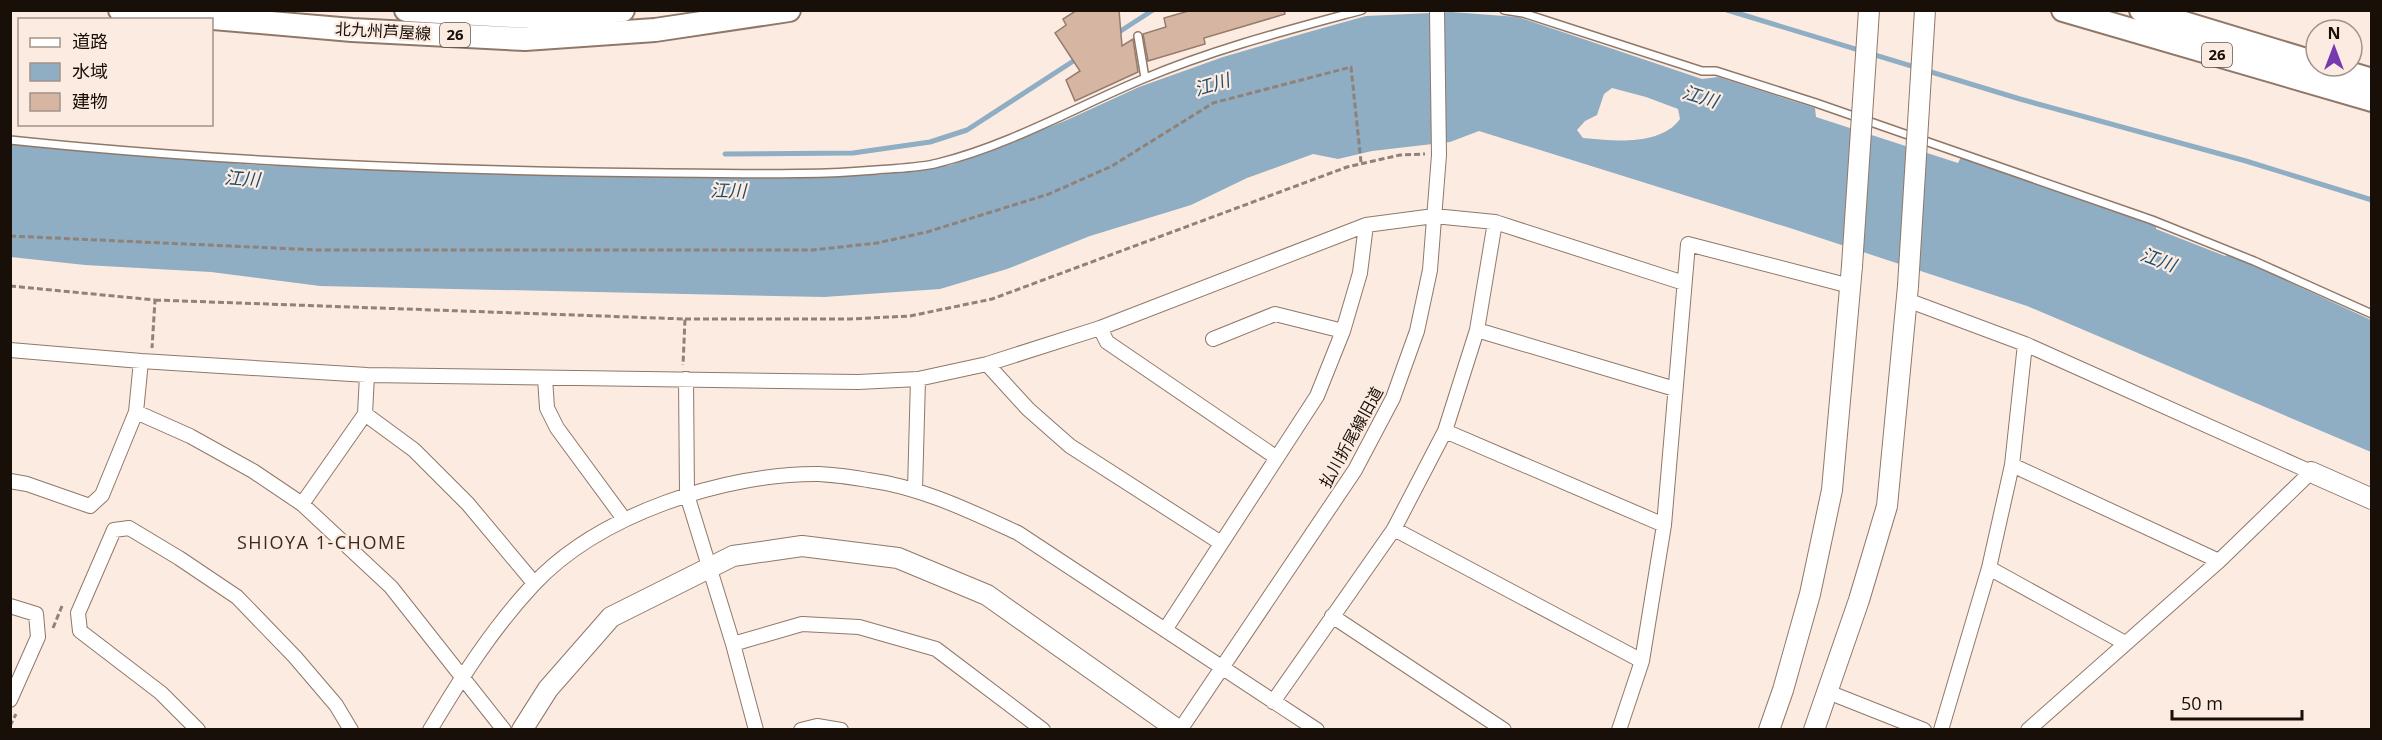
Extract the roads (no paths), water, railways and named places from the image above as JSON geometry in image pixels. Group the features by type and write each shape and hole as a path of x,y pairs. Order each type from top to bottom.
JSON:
{"main road":[{"name":"北九州芦屋線","path":"120,10 213,18"},
{"name":"北九州芦屋線","path":"406,10 530,17 623,10"},
{"name":"北九州芦屋線","path":"213,18 352,30 525,39 655,30 789,10"},
{"name":"26","path":"2063,10 2372,100"},
{"name":"26","path":"2141,10 2304,59"}],"street":[{"path":"1769,729 1783,690 1810,594 1832,490 1852,266 1869,10"},
{"path":"1814,729 1859,600 1887,506 1908,293 1925,10"},
{"name":"払川折尾線旧道","path":"1179,729 1222,669 1355,470 1393,398 1417,331 1430,270 1439,155 1437,12"},
{"path":"10,350 146,362 367,375 858,382 918,379 987,364 1100,328 1366,225 1434,216 1495,222 1684,283"},
{"path":"1273,702 1394,529 1445,431 1477,330 1495,222"},
{"path":"1165,630 1317,396 1343,331 1360,273 1366,225"},
{"path":"1618,729 1642,661 1664,525 1688,244 1850,286"},
{"path":"1908,293 2372,499"},
{"path":"1213,339 1275,314 1343,331"},
{"path":"1100,328 1107,342 1277,458"},
{"path":"1477,330 1675,390"},
{"path":"1941,729 1989,568 2012,465 2025,344"},
{"path":"10,481 27,484 90,506 102,495 136,412 146,362"},
{"path":"987,364 1028,409 1070,446 1221,543"},
{"path":"302,504 366,414 367,375"},
{"path":"545,378 547,408 557,428 624,519"},
{"path":"685,379 687,495 733,644 756,729"},
{"path":"915,490 918,379"},
{"path":"136,412 190,436 253,471 302,504 391,587 461,678 504,729"},
{"path":"366,414 414,450 468,504 534,583"},
{"path":"1445,431 1664,525"},
{"path":"2012,465 2219,561"},
{"path":"2028,729 2219,561 2311,472"},
{"path":"430,729 494,630 534,583 571,552 624,519 687,495 766,478 819,474 870,480 915,490 971,511 1018,533 1222,669 1317,729"},
{"path":"198,729 161,693 80,631 78,613 114,530 129,528 237,597 309,673 336,705 351,729"},
{"path":"1394,529 1642,661"},
{"path":"522,729 548,689 611,617 733,556 802,546 898,558 987,595 1179,729"},
{"path":"1989,568 2125,643"},
{"path":"10,606 36,614 39,637 15,702"},
{"path":"1332,616 1504,729"},
{"path":"733,644 802,624 859,627 936,649 1043,729"},
{"path":"1828,692 1924,729"},
{"path":"801,729 817,726 841,729"}],"lane":[{"path":"10,141 213,157 357,165 618,172 815,174 935,164 1021,133 1145,78 1228,48 1362,10"},
{"path":"1504,10 1522,13 1702,71 1716,71 1962,153 2162,224 2274,270 2372,314"},
{"path":"1138,36 1145,78"}],"water":[{"name":"江川","path":"1451,12 1518,17 1702,79 1718,77 1815,108 1816,117 1958,163 1961,157 2156,225 2156,229 2225,256 2229,254 2371,320 2371,452 2027,306 1793,229 1479,131 1450,142 1372,151 1338,159 1313,154 1247,178 1191,205 1090,236 1007,269 940,289 824,297 320,286 211,272 85,265 11,257 10,144 256,165 451,172 815,178 887,174 951,165 1067,120 1139,87 1223,57 1366,16","holes":["1612,88 1678,109 1680,119 1672,128 1661,134 1636,140 1583,138 1577,130 1585,121 1597,115 1604,94"]}],"waterway":[{"path":"1116,34 1153,10"},
{"path":"1727,10 2020,99 2246,161 2372,200"},
{"path":"725,154 853,153 930,142 967,130 1078,58"}],"district":[{"name":"SHIOYA 1-CHOME","path":"322,543"}]}
